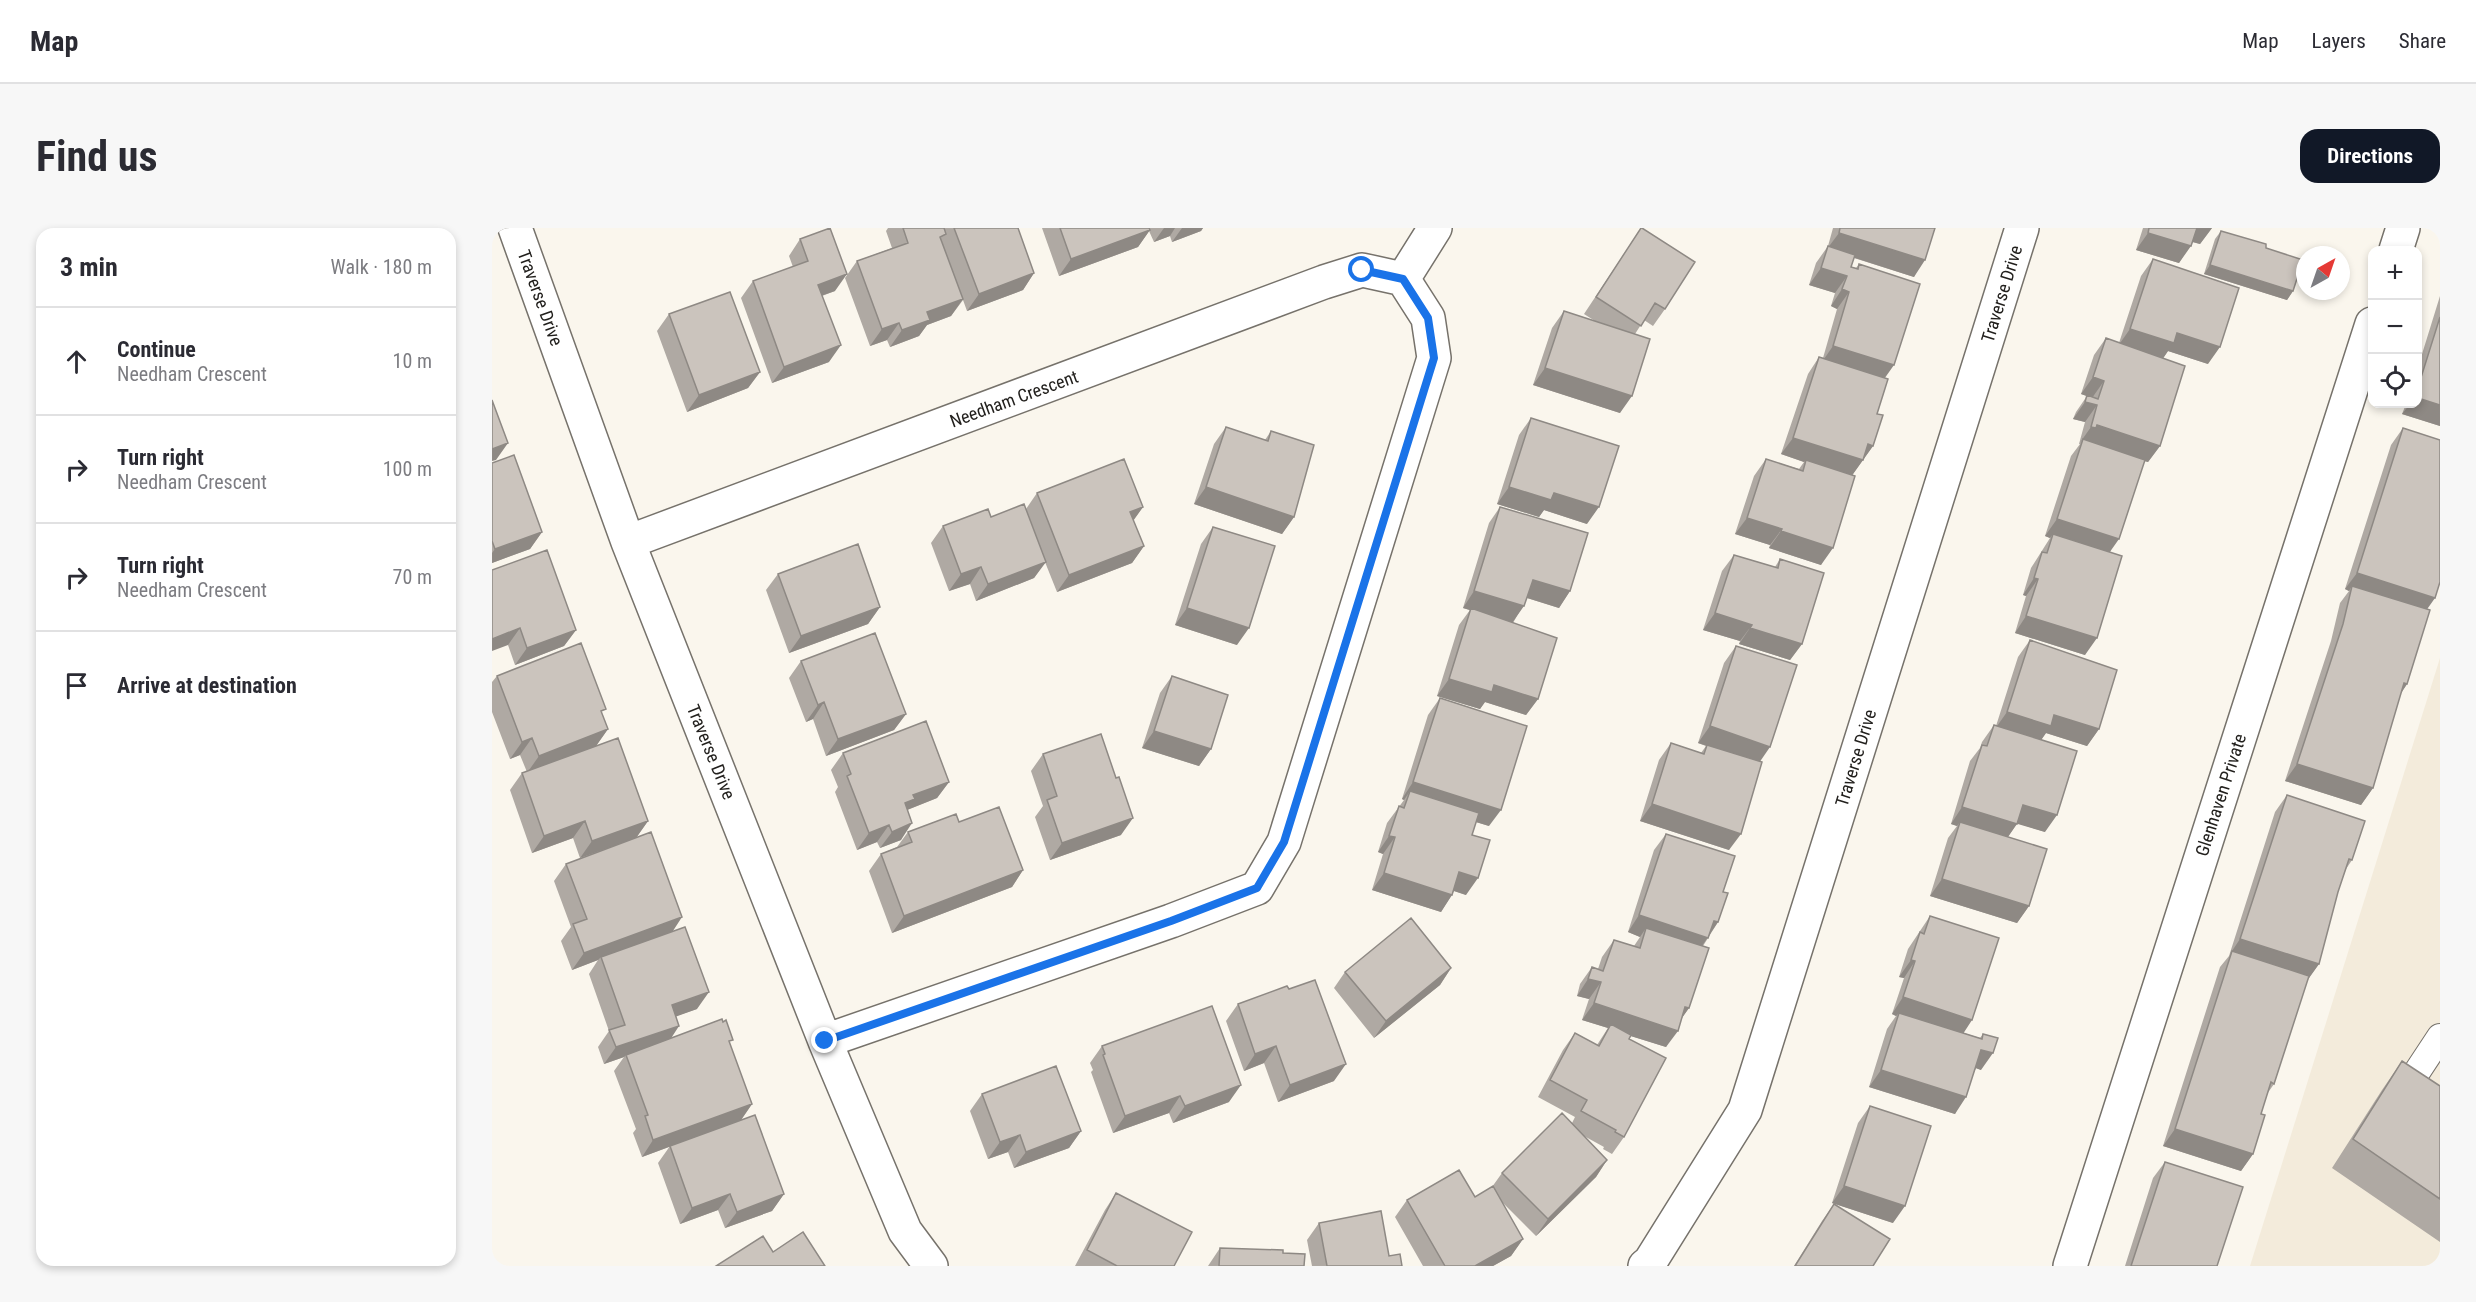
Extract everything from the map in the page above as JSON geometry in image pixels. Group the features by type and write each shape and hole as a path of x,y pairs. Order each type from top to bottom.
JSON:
{"street":[{"name":"Traverse Drive","path":"515,228 628,542 825,1041 905,1231 931,1266"},
{"path":"825,1041 1171,921 1257,888 1284,842 1434,358 1428,318 1403,279 1435,228"},
{"name":"Traverse Drive","path":"1645,1266 1650,1262 1746,1110 2022,228"},
{"path":"2397,246 2403,228"},
{"name":"Needham Crescent","path":"628,542 1324,282 1362,270 1403,279"},
{"name":"Glenhaven Private","path":"2070,1266 2368,340"}],"lane":[{"path":"2440,1036 2408,1087 2440,1109"}],"shaded area":[{"path":"2440,658 2440,1266 2250,1266"}],"building":[{"path":"830,228 847,274 818,285 841,345 784,367 753,281 808,261 800,239"},
{"path":"903,228 944,228 946,234 940,237 963,299 927,312 930,320 902,330 899,323 882,329 857,261 908,243"},
{"path":"954,228 1018,228 1034,273 979,294"},
{"path":"1060,228 1149,228 1150,230 1071,259"},
{"path":"1641,228 1695,262 1665,309 1655,303 1641,326 1596,297"},
{"path":"1840,228 1935,228 1925,260 1839,233"},
{"path":"2149,228 2197,228 2191,246 2148,233"},
{"path":"2221,231 2266,244 2266,248 2296,258 2296,282 2293,291 2210,265"},
{"path":"1828,246 1855,255 1851,267 1858,269 1859,264 1920,284 1894,365 1833,346 1849,292 1842,289 1847,276 1821,268"},
{"path":"2153,259 2239,288 2220,347 2177,333 2174,343 2130,329"},
{"path":"730,292 760,372 699,395 669,314"},
{"path":"1564,311 1650,339 1632,396 1545,368"},
{"path":"2440,317 2440,405 2422,399 2422,374"},
{"path":"2106,338 2185,366 2160,446 2097,425 2096,428 2091,427 2097,405 2085,402 2087,395 2098,399 2104,381 2093,377"},
{"path":"1819,357 1888,379 1877,414 1883,415 1873,446 1868,444 1863,460 1793,438"},
{"path":"492,400 508,443 492,449"},
{"path":"1531,418 1619,446 1599,507 1554,493 1551,500 1509,487"},
{"path":"1226,427 1268,441 1271,431 1314,445 1294,517 1206,487"},
{"path":"2403,428 2440,440 2440,582 2435,598 2357,573"},
{"path":"2083,439 2145,460 2119,539 2057,519"},
{"path":"514,455 542,532 495,549 492,541 492,463"},
{"path":"1124,459 1143,507 1130,512 1144,546 1069,575 1037,493"},
{"path":"1766,459 1803,471 1806,460 1855,476 1833,548 1747,518"},
{"path":"1024,504 1046,562 988,584 981,567 961,574 943,526 988,509 991,517"},
{"path":"1500,507 1588,533 1570,591 1533,580 1524,606 1474,591"},
{"path":"1213,527 1275,546 1249,628 1187,608"},
{"path":"2053,534 2122,556 2097,638 2026,616 2038,579 2034,578 2042,552 2047,553"},
{"path":"858,544 880,607 801,636 778,574"},
{"path":"547,550 576,630 527,648 520,628 492,639 492,570"},
{"path":"1734,555 1778,568 1780,559 1824,573 1802,644 1750,628 1752,625 1715,613"},
{"path":"2352,586 2430,610 2407,684 2404,683 2373,788 2297,764 2343,624"},
{"path":"1471,608 1557,638 1538,699 1494,685 1492,692 1449,679"},
{"path":"875,633 906,714 838,739 824,702 818,705 801,661"},
{"path":"2030,640 2117,670 2099,729 2054,715 2051,726 2007,712"},
{"path":"581,643 606,709 601,711 608,729 539,756 532,738 522,742 497,676"},
{"path":"1736,646 1797,665 1770,747 1710,726"},
{"path":"1172,676 1228,695 1211,749 1154,731"},
{"path":"1440,698 1527,726 1501,810 1413,782"},
{"path":"926,721 949,782 913,795 915,799 905,803 912,823 892,832 889,825 869,833 847,776 851,774 843,753"},
{"path":"1994,725 2077,751 2057,815 2023,805 2017,824 1962,807 1982,745 1987,746"},
{"path":"1101,734 1133,818 1062,843 1047,800 1057,796 1043,754"},
{"path":"618,738 648,821 592,841 585,821 544,836 522,773"},
{"path":"1671,743 1704,754 1707,745 1762,762 1741,834 1652,804"},
{"path":"1410,791 1479,813 1472,835 1490,840 1478,878 1459,872 1452,895 1384,873 1395,837 1389,836 1399,806 1404,808"},
{"path":"2287,795 2365,821 2338,892 2319,964 2240,939"},
{"path":"999,807 1023,870 904,916 881,854 912,842 908,832 956,814 959,822"},
{"path":"1960,822 2047,849 2029,906 1942,879"},
{"path":"651,832 682,917 584,953 573,924 587,919 566,864"},
{"path":"1666,834 1735,856 1723,892 1728,893 1718,922 1714,921 1708,938 1639,915"},
{"path":"1930,916 1999,938 1972,1020 1903,997 1915,961 1911,960 1920,932 1924,934"},
{"path":"1411,918 1451,968 1386,1021 1345,972"},
{"path":"685,927 709,992 672,1005 679,1026 616,1047 609,1030 625,1025 601,957"},
{"path":"1646,928 1709,948 1689,1008 1685,1007 1678,1031 1594,1003 1601,982 1588,979 1592,967 1603,971 1614,940 1640,948"},
{"path":"2232,951 2309,976 2274,1084 2271,1082 2261,1114 2265,1115 2253,1154 2175,1129"},
{"path":"1315,980 1346,1064 1290,1085 1276,1046 1255,1054 1238,1004 1287,986 1289,989"},
{"path":"1212,1006 1241,1085 1185,1106 1180,1096 1125,1116 1103,1055 1105,1054 1102,1046"},
{"path":"1899,1013 1982,1039 1983,1034 1998,1038 1993,1053 1981,1050 1966,1097 1881,1070"},
{"path":"722,1019 723,1022 726,1020 733,1040 729,1041 752,1104 653,1140 645,1116 648,1115 626,1055"},
{"path":"1611,1024 1631,1035 1629,1039 1666,1058 1624,1137 1615,1132 1616,1130 1581,1111 1587,1100 1550,1080 1575,1033 1599,1046"},
{"path":"2402,1061 2440,1086 2440,1199 2353,1139"},
{"path":"1056,1066 1081,1131 1026,1152 1020,1135 1000,1142 982,1094"},
{"path":"1870,1106 1931,1126 1905,1206 1844,1186"},
{"path":"1562,1113 1607,1160 1548,1219 1502,1173"},
{"path":"755,1115 784,1194 737,1212 730,1194 692,1208 670,1146"},
{"path":"2165,1162 2243,1187 2217,1266 2131,1266"},
{"path":"1459,1170 1475,1197 1493,1186 1523,1239 1475,1266 1445,1266 1407,1200"},
{"path":"1116,1193 1192,1232 1174,1266 1117,1266 1087,1250"},
{"path":"1834,1204 1890,1239 1873,1266 1795,1266"},
{"path":"1381,1211 1389,1256 1400,1254 1402,1266 1327,1266 1319,1223"},
{"path":"803,1232 825,1266 716,1266 763,1236 773,1252"},
{"path":"1220,1248 1283,1250 1283,1253 1305,1254 1304,1266 1219,1266"}],"route":[{"path":"825,1041 1171,921 1257,888 1284,842 1434,358 1428,318 1403,279 1362,270"}]}
